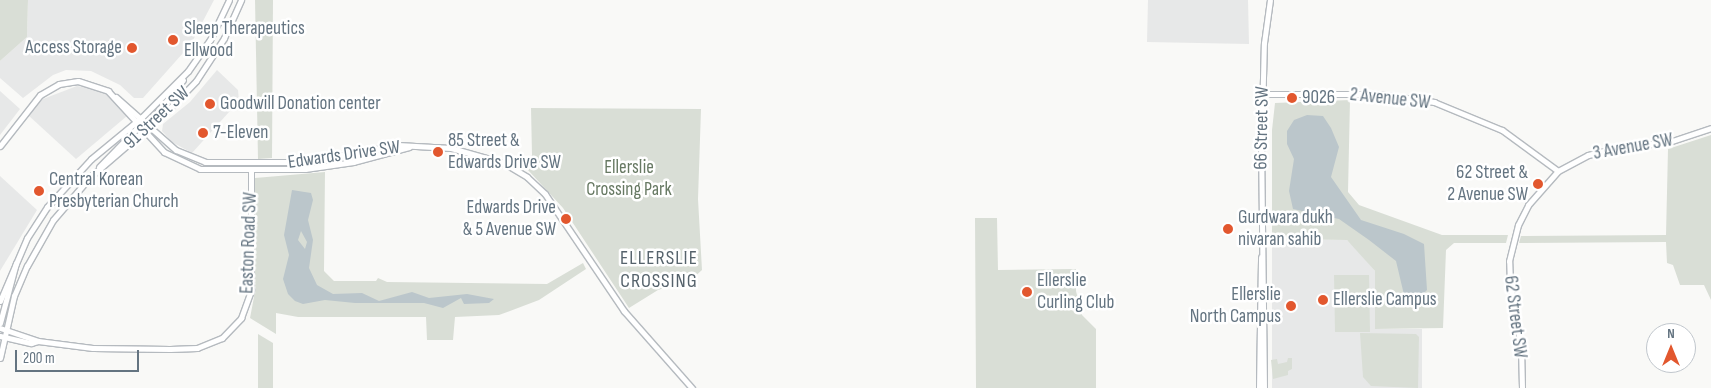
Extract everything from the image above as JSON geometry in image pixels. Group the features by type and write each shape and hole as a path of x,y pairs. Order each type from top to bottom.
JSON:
{"street":[{"name":"91 Street SW","path":"142,118 188,71 213,34 229,0"},
{"name":"91 Street SW","path":"149,125 202,73 224,38 241,0"},
{"name":"66 Street SW","path":"1264,388 1262,94 1264,43 1270,0"},
{"path":"144,132 177,90 188,71"},
{"path":"0,146 36,100 54,86 72,82 90,83 116,97"},
{"name":"2 Avenue SW","path":"1262,94 1378,94 1434,102 1502,130 1558,171"},
{"name":"Edwards Drive SW","path":"116,97 142,118 171,147 192,159 213,163 308,162 384,147 412,146 476,153 504,163 527,177 548,198 624,311 692,388"},
{"name":"Edwards Drive SW","path":"116,97 144,132 170,156 186,165 206,170 251,171 329,166 412,146"},
{"path":"90,177 142,118"},
{"name":"91 Street SW","path":"0,301 16,260 37,221 61,190 91,160 138,124"},
{"name":"3 Avenue SW","path":"1558,171 1598,151 1661,144 1711,128"},
{"name":"91 Street SW","path":"0,358 2,333 14,296 38,245 65,204 90,177 144,132"},
{"name":"Easton Road SW","path":"2,333 31,342 38,341 99,348 184,350 205,346 226,335 241,318 251,290 251,163"},
{"name":"62 Street SW","path":"1522,388 1521,347 1510,284 1511,246 1528,205 1558,171"},
{"name":"66 Street SW","path":"1259,388 1262,256"},
{"path":"0,323 16,260"}],"shaded area":[{"path":"28,0 214,0 191,44 143,98 134,98 120,85 91,71 66,70 53,75 23,98 0,78 0,61 27,37"},
{"path":"1148,0 1248,0 1249,44 1147,42"},
{"path":"217,70 238,90 239,101 192,153 172,142 162,131 163,124 190,102"},
{"path":"77,86 98,89 116,101 127,116 76,159 28,115 43,99"},
{"path":"0,91 20,109 0,135"},
{"path":"1307,115 1323,116 1331,128 1339,147 1331,177 1361,220 1404,234 1424,244 1427,290 1418,299 1405,299 1396,261 1369,240 1339,219 1293,209 1289,191 1294,159 1287,144 1287,131 1294,120"},
{"path":"0,176 37,210 0,271"},
{"path":"292,190 311,193 313,200 308,220 313,240 309,268 317,285 333,294 362,293 379,301 412,292 429,298 467,294 494,299 489,303 464,304 461,298 443,308 424,303 355,303 325,300 303,304 295,301 288,294 283,279 289,255 284,235","holes":["301,231 307,242 305,249 298,240"]},
{"name":"Ellerslie Campus","path":"1272,239 1347,240 1354,246 1375,271 1375,329 1422,329 1422,388 1272,388"}],"green space":[{"path":"0,0 28,0 27,37 0,61"},
{"path":"255,0 273,0 272,158 258,159"},
{"path":"1350,100 1348,192 1359,205 1442,235 1508,235 1506,243 1454,243 1446,250 1443,328 1375,329 1375,271 1347,240 1272,239 1272,130 1275,103"},
{"name":"Ellerslie Crossing Park","path":"531,108 701,109 698,199 702,270 691,280 658,290 629,308 563,208 528,170 532,155"},
{"path":"1711,135 1711,300 1704,285 1680,285 1673,265 1667,263 1666,242 1519,243 1521,236 1666,235 1668,149"},
{"path":"325,172 324,271 334,281 376,281 378,278 387,282 547,284 583,263 586,269 539,300 499,315 455,317 453,340 427,340 426,317 298,317 276,313 276,334 250,318 254,297 255,178"},
{"path":"975,218 997,218 998,270 1076,269 1076,291 1082,315 1096,329 1096,388 976,388"},
{"path":"1334,275 1369,275 1370,332 1335,332"},
{"path":"1360,333 1416,334 1419,337 1418,388 1371,386 1363,377"},
{"path":"258,334 273,343 273,388 258,388"},
{"path":"1288,358 1292,358 1292,369 1288,371 1288,375 1273,379 1271,360 1277,359 1278,364 1287,362"}],"place":[{"name":"Sleep Therapeutics Ellwood","path":"173,40"},
{"name":"Access Storage","path":"132,48"},
{"name":"9026","path":"1292,98"},
{"name":"Goodwill Donation center","path":"210,104"},
{"name":"7-Eleven","path":"203,133"},
{"name":"85 Street & Edwards Drive SW","path":"438,152"},
{"name":"62 Street & 2 Avenue SW","path":"1538,184"},
{"name":"Central Korean Presbyterian Church","path":"39,191"},
{"name":"Edwards Drive & 5 Avenue SW","path":"566,219"},
{"name":"Gurdwara dukh nivaran sahib","path":"1228,229"},
{"name":"Ellerslie Curling Club","path":"1027,292"},
{"name":"Ellerslie Campus","path":"1323,300"},
{"name":"Ellerslie North Campus","path":"1291,306"}],"district":[{"name":"ELLERSLIE CROSSING","path":"659,270"}]}
